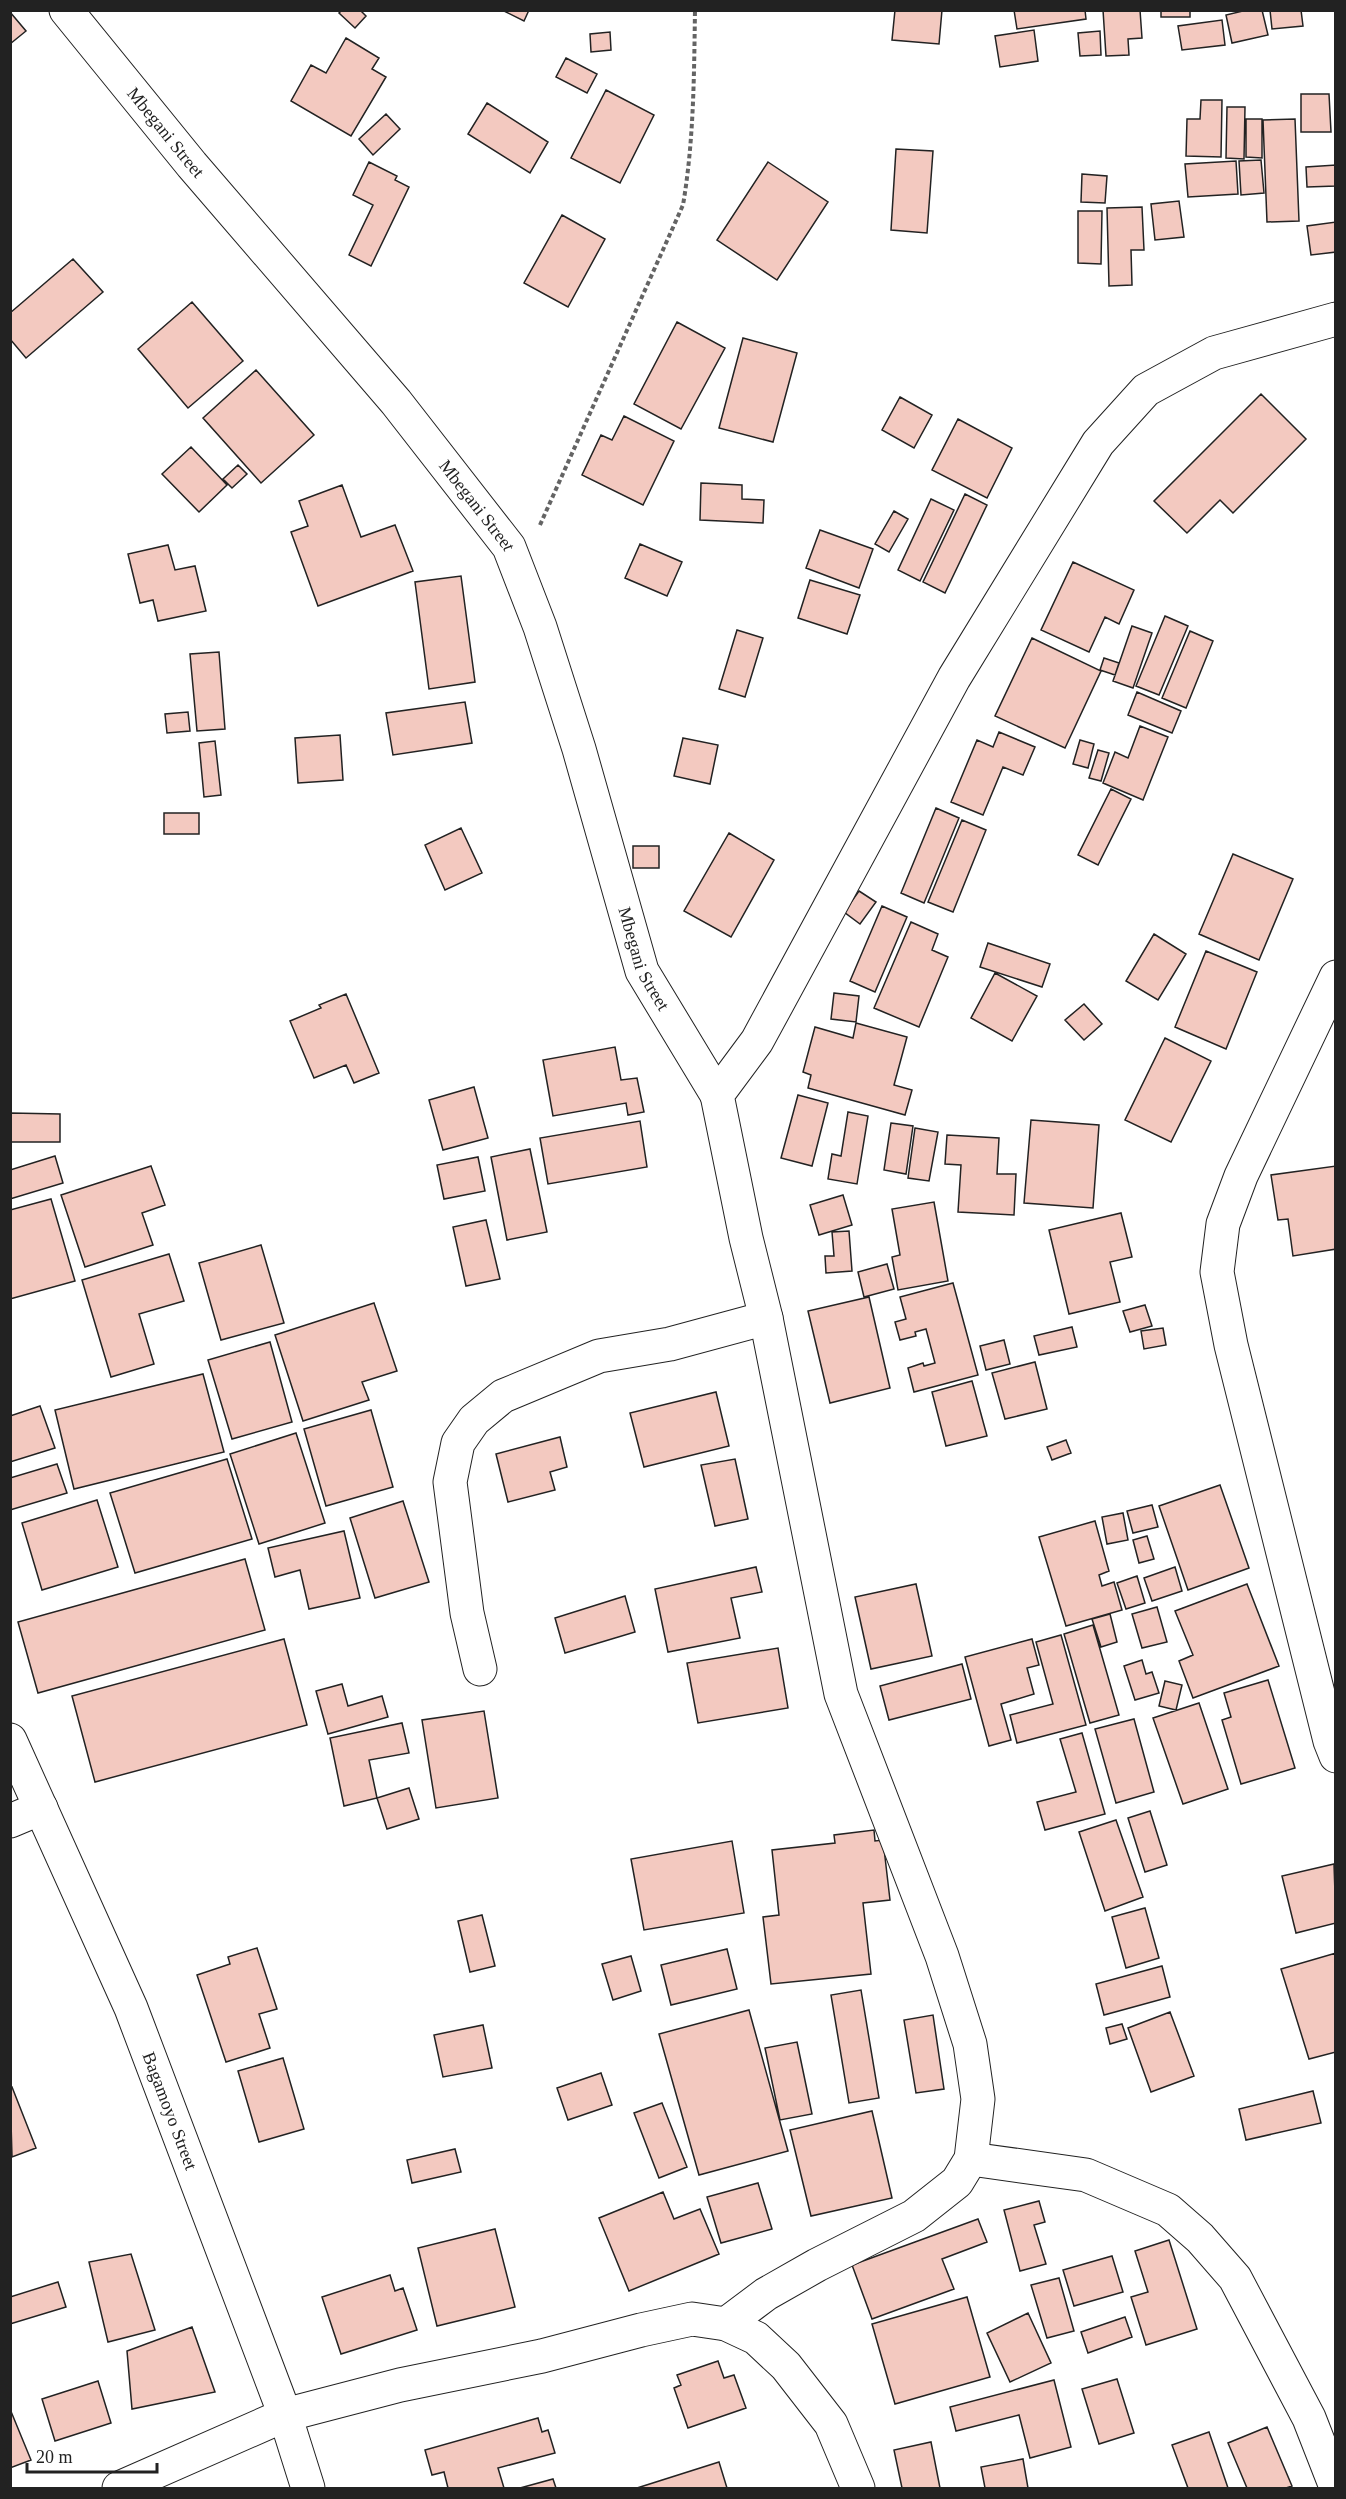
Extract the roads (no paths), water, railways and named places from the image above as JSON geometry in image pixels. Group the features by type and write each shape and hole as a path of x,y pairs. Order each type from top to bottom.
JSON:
{"street":[{"name":"Mbegani Street","path":"66,10 192,165 396,402 509,547 540,627 579,749 642,971 717,1095 841,1694 942,1956 970,2044 978,2099 971,2159"},
{"path":"717,1095 757,1041 954,678 1098,442 1146,390 1215,353 1335,319"},
{"path":"1335,977 1241,1176 1223,1224 1217,1272 1231,1345 1335,1756"},
{"path":"480,1669 467,1613 450,1482 458,1443 474,1420 503,1396 599,1356 670,1344 765,1318"},
{"name":"Bagamoyo Street","path":"10,1740 131,2008 285,2415 308,2488"},
{"path":"10,1821 41,1808"},
{"path":"726,2324 766,2294 817,2265 914,2217 957,2182 971,2159 1086,2175 1168,2210 1200,2238 1234,2278 1309,2418 1335,2487"},
{"path":"119,2488 285,2415 400,2385 542,2355 692,2319 726,2324 756,2338 786,2366 831,2424 858,2488"}]}
